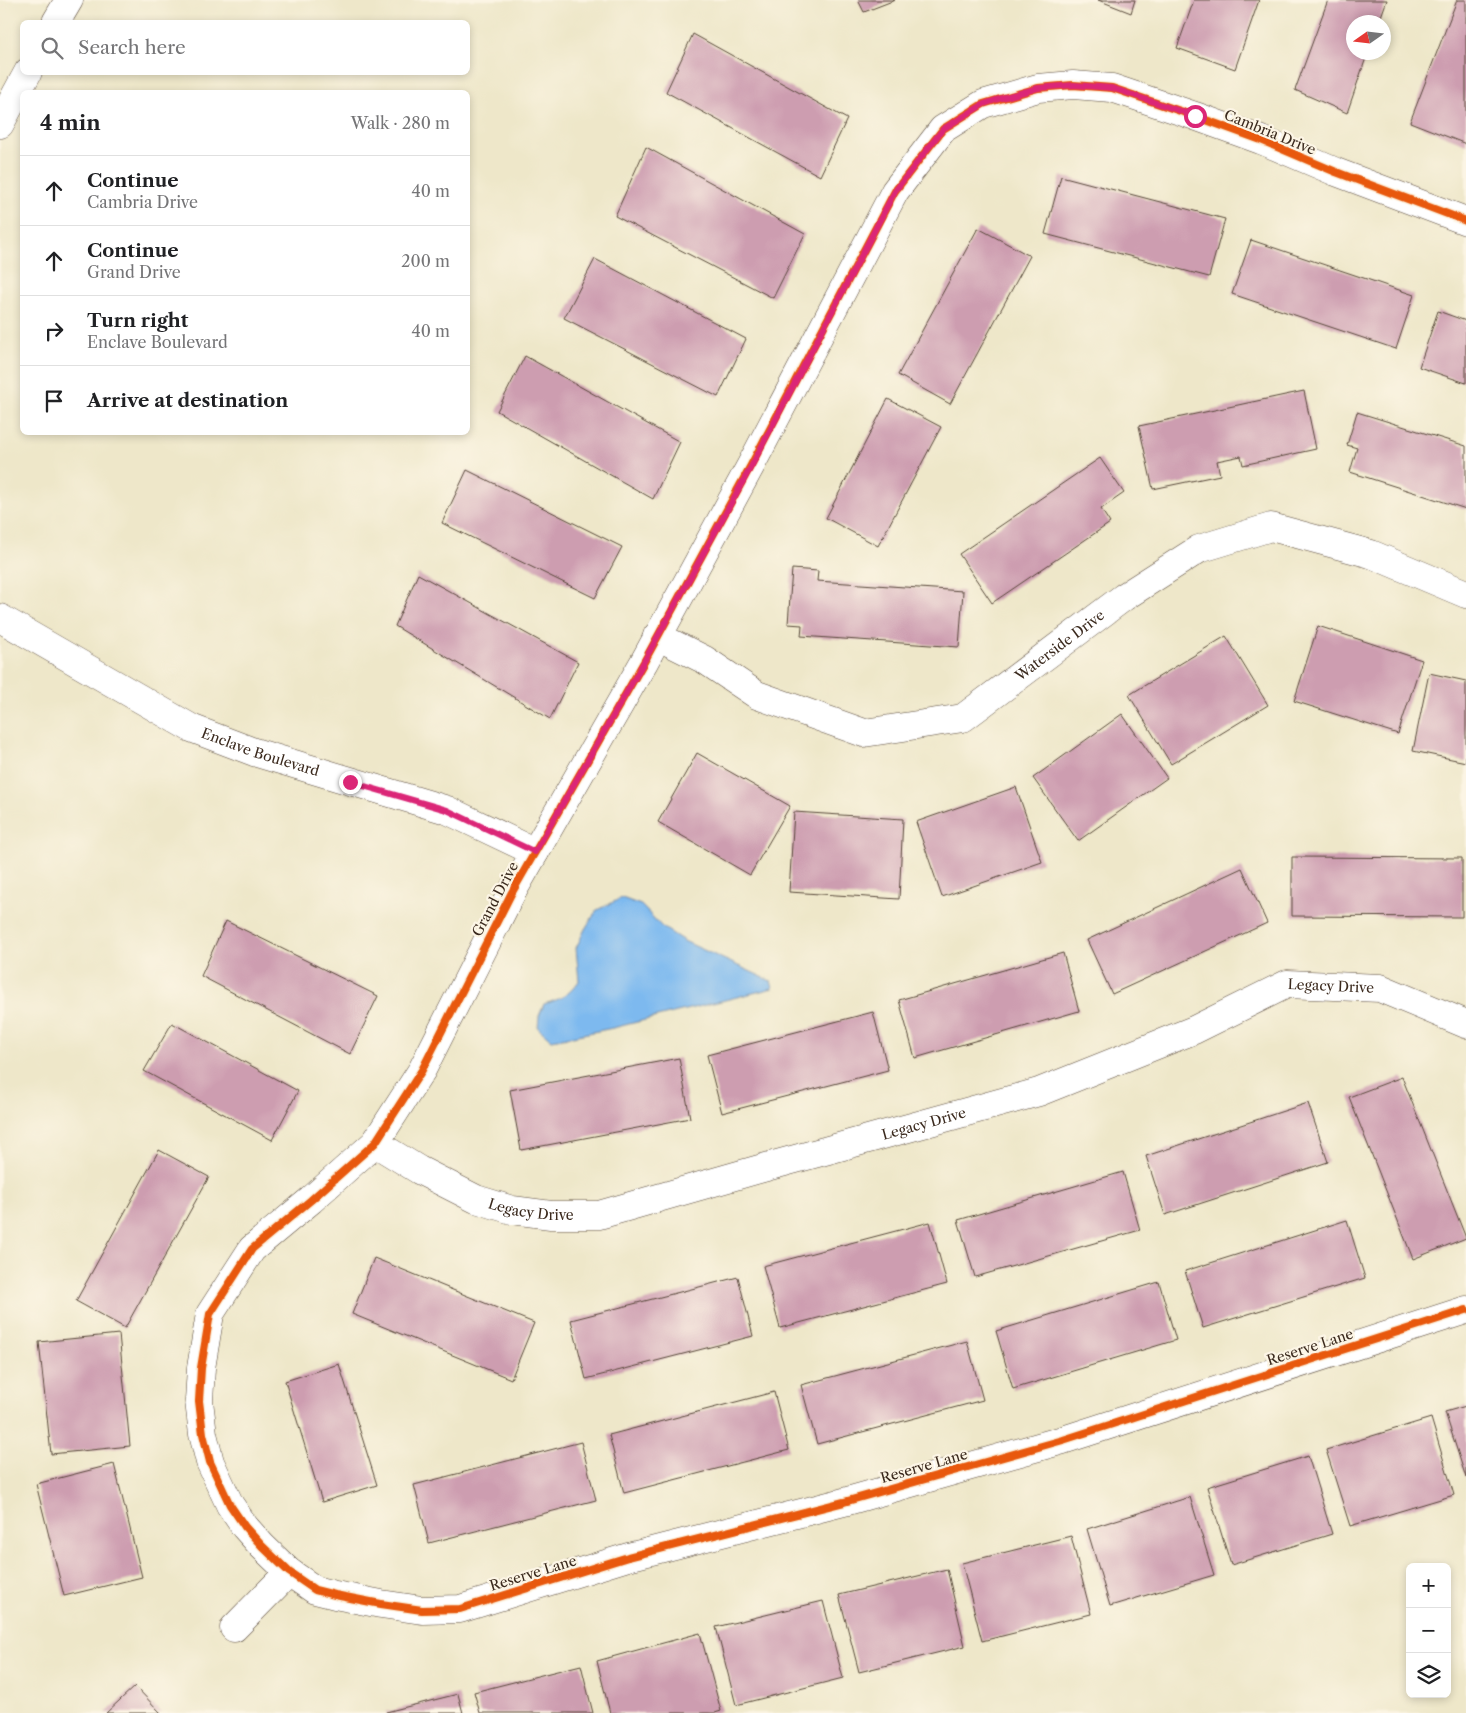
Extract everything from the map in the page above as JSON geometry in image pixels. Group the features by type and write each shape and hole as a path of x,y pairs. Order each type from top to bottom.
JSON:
{"street":[{"path":"57,20 68,0"},
{"path":"0,124 26,75"},
{"name":"Cambria Drive","path":"1002,98 1038,88 1074,85 1112,88 1253,137 1336,172 1466,221"},
{"name":"Grand Drive","path":"381,1604 315,1590 288,1572 262,1546 238,1518 230,1505 210,1462 203,1434 199,1401 201,1368 210,1314 252,1249 376,1143 422,1070 511,894 636,676 752,465 895,191 943,129 984,104 1002,98"},
{"name":"Waterside Drive","path":"657,636 705,660 757,694 864,732 963,718 1124,596 1199,549 1271,528 1371,554 1466,594"},
{"name":"Enclave Boulevard","path":"0,618 191,728 254,752 447,810 535,852"},
{"name":"Legacy Drive","path":"376,1143 419,1170 476,1199 512,1210 552,1215 599,1215 1039,1092 1194,1030 1287,984 1380,988 1466,1024"},
{"name":"Reserve Lane","path":"381,1604 422,1610 460,1609 628,1557 844,1502 1063,1440 1466,1310"},
{"path":"234,1628 288,1572"}],"water":[{"path":"622,898 641,905 662,927 684,941 771,981 773,988 613,1028 552,1040 538,1028 539,1016 544,1004 564,996 579,981 576,948 585,929 597,910"}],"building":[{"path":"858,0 895,0 864,12"},
{"path":"1098,0 1135,0 1131,13"},
{"path":"1194,0 1259,0 1235,69 1177,48"},
{"path":"1328,0 1387,0 1382,15 1346,15 1346,60 1365,60 1347,113 1295,90"},
{"path":"1457,0 1466,0 1466,144 1410,122"},
{"path":"693,34 847,119 820,176 666,92"},
{"path":"646,147 805,234 773,298 615,216"},
{"path":"1061,176 1225,219 1209,277 1045,234"},
{"path":"978,228 1030,256 950,404 898,375"},
{"path":"1251,240 1414,295 1396,349 1232,294"},
{"path":"595,259 746,339 718,397 564,318"},
{"path":"1438,311 1466,321 1466,383 1419,367"},
{"path":"525,356 680,442 653,499 497,411"},
{"path":"1304,391 1316,449 1243,465 1241,456 1217,461 1220,475 1153,489 1139,426"},
{"path":"888,399 941,427 878,546 826,518"},
{"path":"1357,412 1466,446 1466,509 1350,472 1357,448 1347,445"},
{"path":"1100,458 1124,493 1101,509 1110,523 992,603 959,554"},
{"path":"467,470 622,547 595,598 442,523"},
{"path":"792,569 818,571 817,581 963,591 959,647 801,636 802,625 788,624"},
{"path":"418,574 578,662 550,719 395,626"},
{"path":"1318,626 1422,660 1398,734 1294,701"},
{"path":"1226,636 1268,705 1171,764 1129,695"},
{"path":"1429,673 1466,681 1466,762 1413,751"},
{"path":"1122,714 1167,778 1078,841 1033,778"},
{"path":"697,753 790,806 750,875 658,822"},
{"path":"1016,787 1042,862 942,897 916,822"},
{"path":"794,812 903,819 899,899 789,892"},
{"path":"1292,857 1462,858 1462,917 1292,916"},
{"path":"1242,868 1267,923 1112,994 1087,940"},
{"path":"226,921 378,996 350,1054 201,976"},
{"path":"1063,953 1079,1011 915,1058 899,1000"},
{"path":"873,1012 888,1070 722,1113 707,1055"},
{"path":"172,1023 298,1091 272,1140 144,1071"},
{"path":"679,1058 690,1118 521,1150 510,1090"},
{"path":"1402,1077 1466,1238 1413,1259 1349,1097"},
{"path":"1308,1103 1328,1162 1165,1215 1146,1156"},
{"path":"159,1150 209,1177 125,1328 76,1301"},
{"path":"1123,1172 1140,1230 975,1277 958,1220"},
{"path":"1347,1220 1365,1278 1203,1328 1185,1271"},
{"path":"930,1222 947,1284 780,1328 763,1266"},
{"path":"374,1258 534,1323 511,1379 352,1314"},
{"path":"738,1277 753,1336 586,1379 571,1320"},
{"path":"1159,1282 1176,1340 1013,1389 996,1331"},
{"path":"119,1334 130,1446 51,1454 39,1342"},
{"path":"967,1341 983,1400 817,1444 801,1385"},
{"path":"339,1364 377,1485 322,1502 285,1381"},
{"path":"774,1392 789,1450 624,1493 609,1435"},
{"path":"1466,1406 1466,1478 1445,1412"},
{"path":"1431,1418 1454,1495 1350,1526 1326,1450"},
{"path":"581,1442 596,1500 429,1543 414,1485"},
{"path":"1308,1456 1332,1534 1231,1565 1207,1487"},
{"path":"114,1464 142,1577 64,1596 36,1484"},
{"path":"1190,1497 1214,1575 1110,1606 1087,1529"},
{"path":"1071,1536 1091,1614 982,1641 962,1563"},
{"path":"947,1569 965,1646 859,1672 839,1595"},
{"path":"823,1601 843,1678 736,1705 716,1627"},
{"path":"700,1633 721,1711 715,1713 610,1713 597,1661"},
{"path":"581,1665 593,1713 480,1713 474,1692"},
{"path":"135,1686 161,1713 106,1713"},
{"path":"458,1694 463,1713 386,1713 386,1712"}],"cycle path":[{"path":"1466,221 1336,172 1261,140 1112,88 1073,85 1038,88 983,104 943,129 895,191 751,465 644,662 511,894 422,1070 375,1143 252,1249 210,1314 201,1368 199,1401 203,1434 210,1462 230,1505 245,1527 289,1572 315,1590 335,1595 422,1610 460,1609 628,1557 844,1502 1063,1440 1466,1310"}],"route":[{"path":"350,782 447,810 535,852 636,676 752,465 895,191 943,129 984,104 1038,88 1074,85 1112,88 1195,116"}]}
